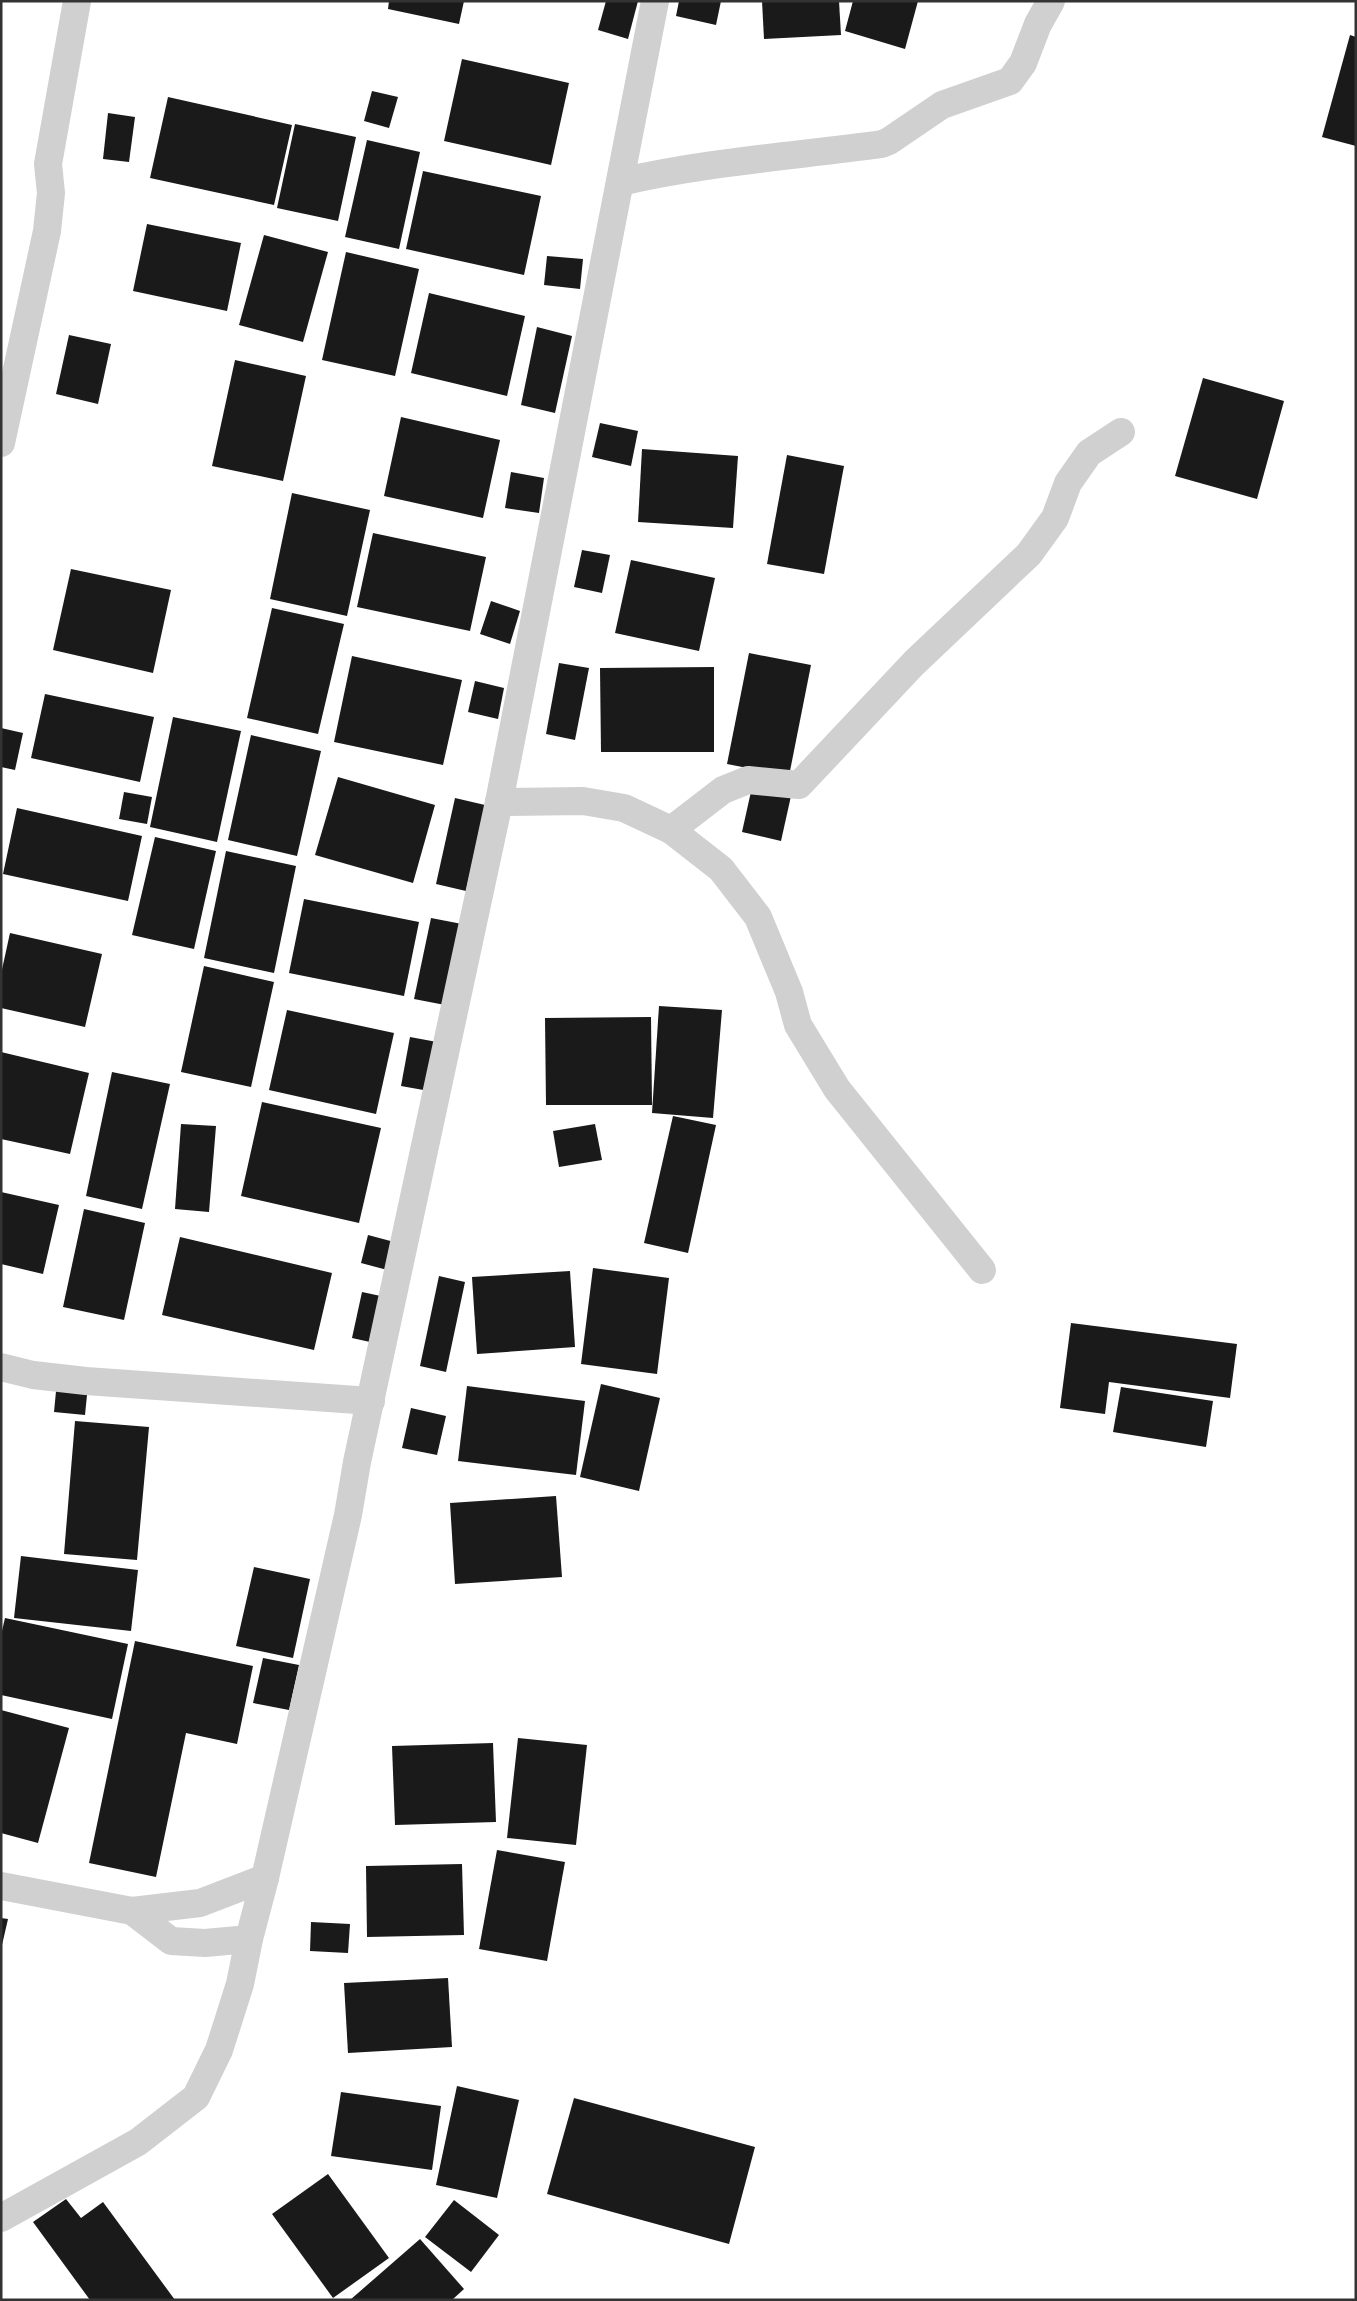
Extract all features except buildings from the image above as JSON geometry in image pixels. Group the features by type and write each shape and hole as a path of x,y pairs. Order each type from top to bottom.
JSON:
{"street":[{"path":"1,443 47,231 51,193 48,164 76,1"},
{"path":"1,2218 138,2142 196,2097 219,2050 240,1984 348,1515 500,802 655,1"},
{"path":"620,182 664,172 882,144 942,105 1010,81 1023,64 1038,24 1051,1"},
{"path":"671,830 723,790 748,780 799,785 914,663 1029,554 1055,518 1068,483 1089,453 1122,432"},
{"path":"500,802 582,801 624,808 671,830 721,869 758,918 789,992 798,1025 838,1089 982,1270"},
{"path":"1,1367 33,1376 86,1381 371,1401"},
{"path":"1,1886 132,1911 200,1903 265,1878"},
{"path":"132,1911 171,1942 206,1943 249,1939"}]}
